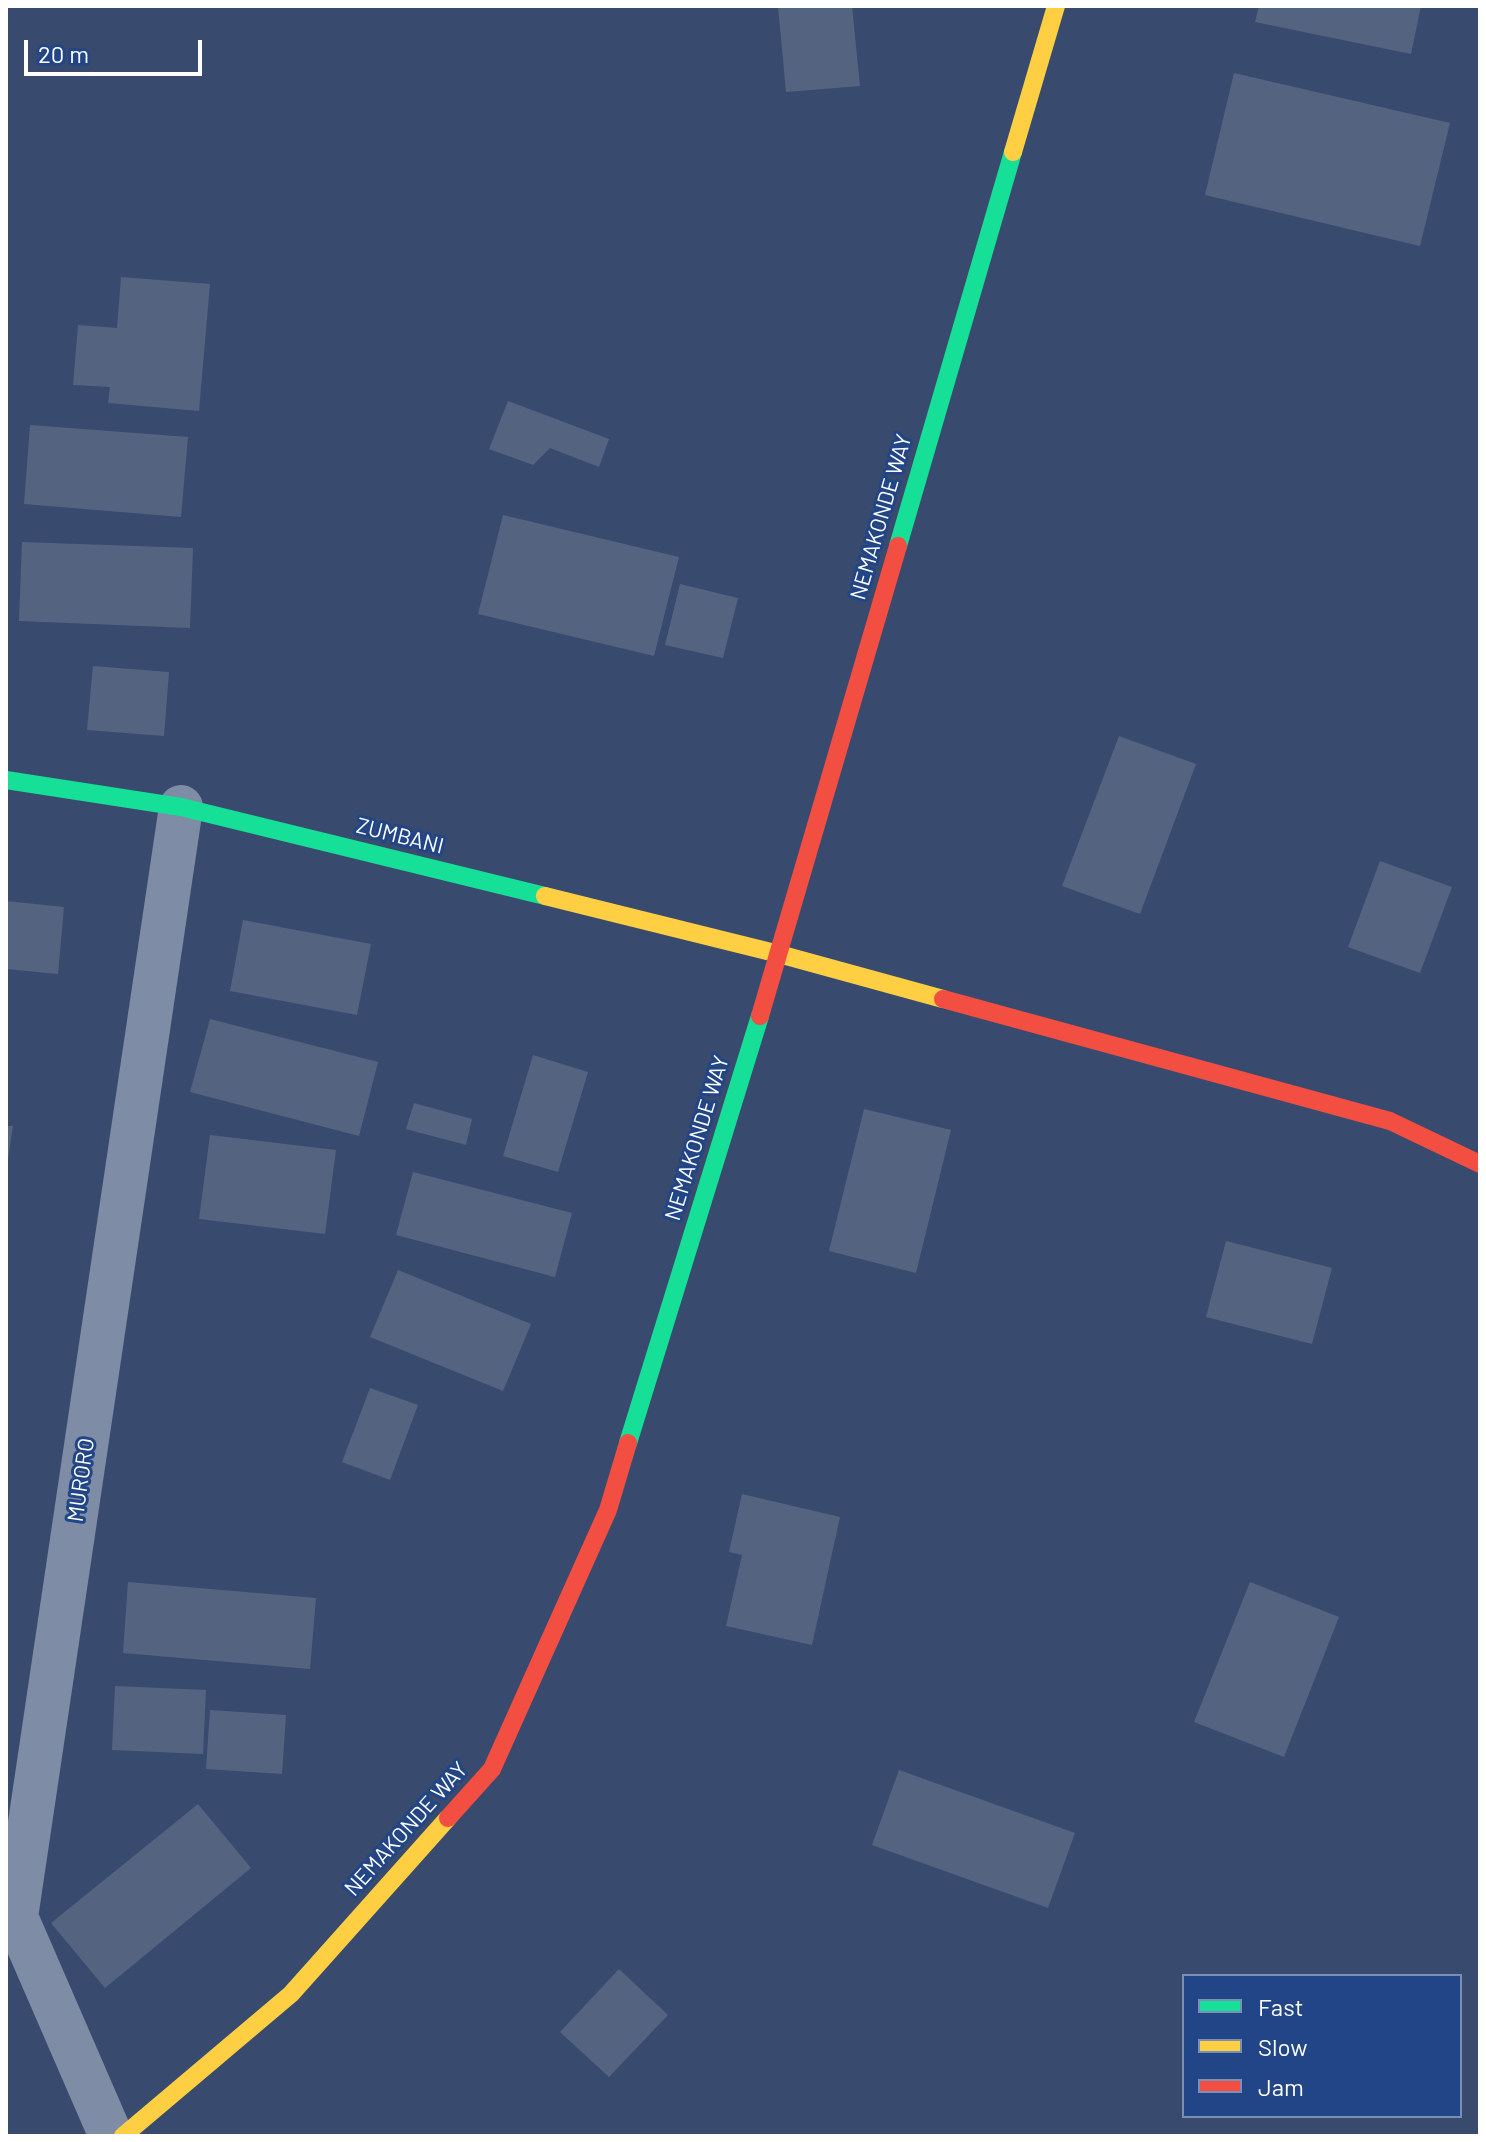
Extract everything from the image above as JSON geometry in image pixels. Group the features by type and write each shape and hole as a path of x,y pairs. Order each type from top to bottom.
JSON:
{"street":[{"name":"NEMAKONDE WAY","path":"123,2136 291,1994 492,1769 608,1510 779,954 1056,6"},
{"name":"ZUMBANI","path":"6,780 181,807 779,954 1390,1121 1480,1164"},
{"name":"MURORO","path":"111,2136 16,1917 181,807"}],"building":[{"path":"778,6 852,6 860,86 786,92"},
{"path":"1259,6 1421,6 1411,54 1255,22"},
{"path":"1234,73 1450,123 1420,246 1205,195"},
{"path":"121,277 210,284 199,411 108,403 110,387 73,385 78,325 117,328"},
{"path":"508,401 609,439 599,467 550,448 533,465 489,449"},
{"path":"30,425 188,437 181,517 24,504"},
{"path":"503,515 679,557 654,656 478,614"},
{"path":"22,542 193,548 190,628 19,621"},
{"path":"680,584 738,598 723,658 665,645"},
{"path":"93,666 169,672 164,736 87,730"},
{"path":"1119,736 1196,764 1140,914 1062,886"},
{"path":"1380,861 1452,887 1420,973 1348,947"},
{"path":"6,901 64,907 58,974 6,969"},
{"path":"243,920 371,944 357,1015 230,991"},
{"path":"210,1019 378,1062 359,1136 190,1092"},
{"path":"533,1055 588,1072 558,1172 503,1156"},
{"path":"414,1103 472,1119 466,1145 406,1129"},
{"path":"864,1109 951,1130 916,1273 829,1251"},
{"path":"6,1126 13,1126 8,1159 6,1159"},
{"path":"210,1135 336,1150 325,1234 199,1219"},
{"path":"413,1172 572,1213 555,1277 396,1235"},
{"path":"1226,1241 1332,1268 1312,1344 1206,1317"},
{"path":"398,1270 531,1324 503,1391 370,1337"},
{"path":"370,1388 418,1405 390,1480 342,1462"},
{"path":"742,1494 840,1517 812,1645 726,1626 742,1555 729,1552"},
{"path":"128,1582 316,1598 310,1669 123,1653"},
{"path":"1250,1582 1339,1617 1284,1757 1194,1722"},
{"path":"115,1686 206,1690 203,1754 112,1750"},
{"path":"210,1710 286,1715 282,1774 206,1769"},
{"path":"899,1770 1075,1833 1048,1908 872,1845"},
{"path":"198,1804 251,1868 105,1988 51,1923"},
{"path":"619,1969 668,2015 609,2077 560,2032"}],"traffic: fast":[{"path":"898,546 1013,152"},
{"path":"6,780 181,807 545,896"},
{"path":"628,1443 760,1016"}],"traffic: slow":[{"path":"1013,152 1056,6"},
{"path":"545,896 779,954 943,999"},
{"path":"123,2136 291,1994 448,1818"}],"traffic: jam":[{"path":"760,1016 898,546"},
{"path":"943,999 1390,1121 1480,1164"},
{"path":"448,1818 492,1769 608,1510 628,1443"}]}
